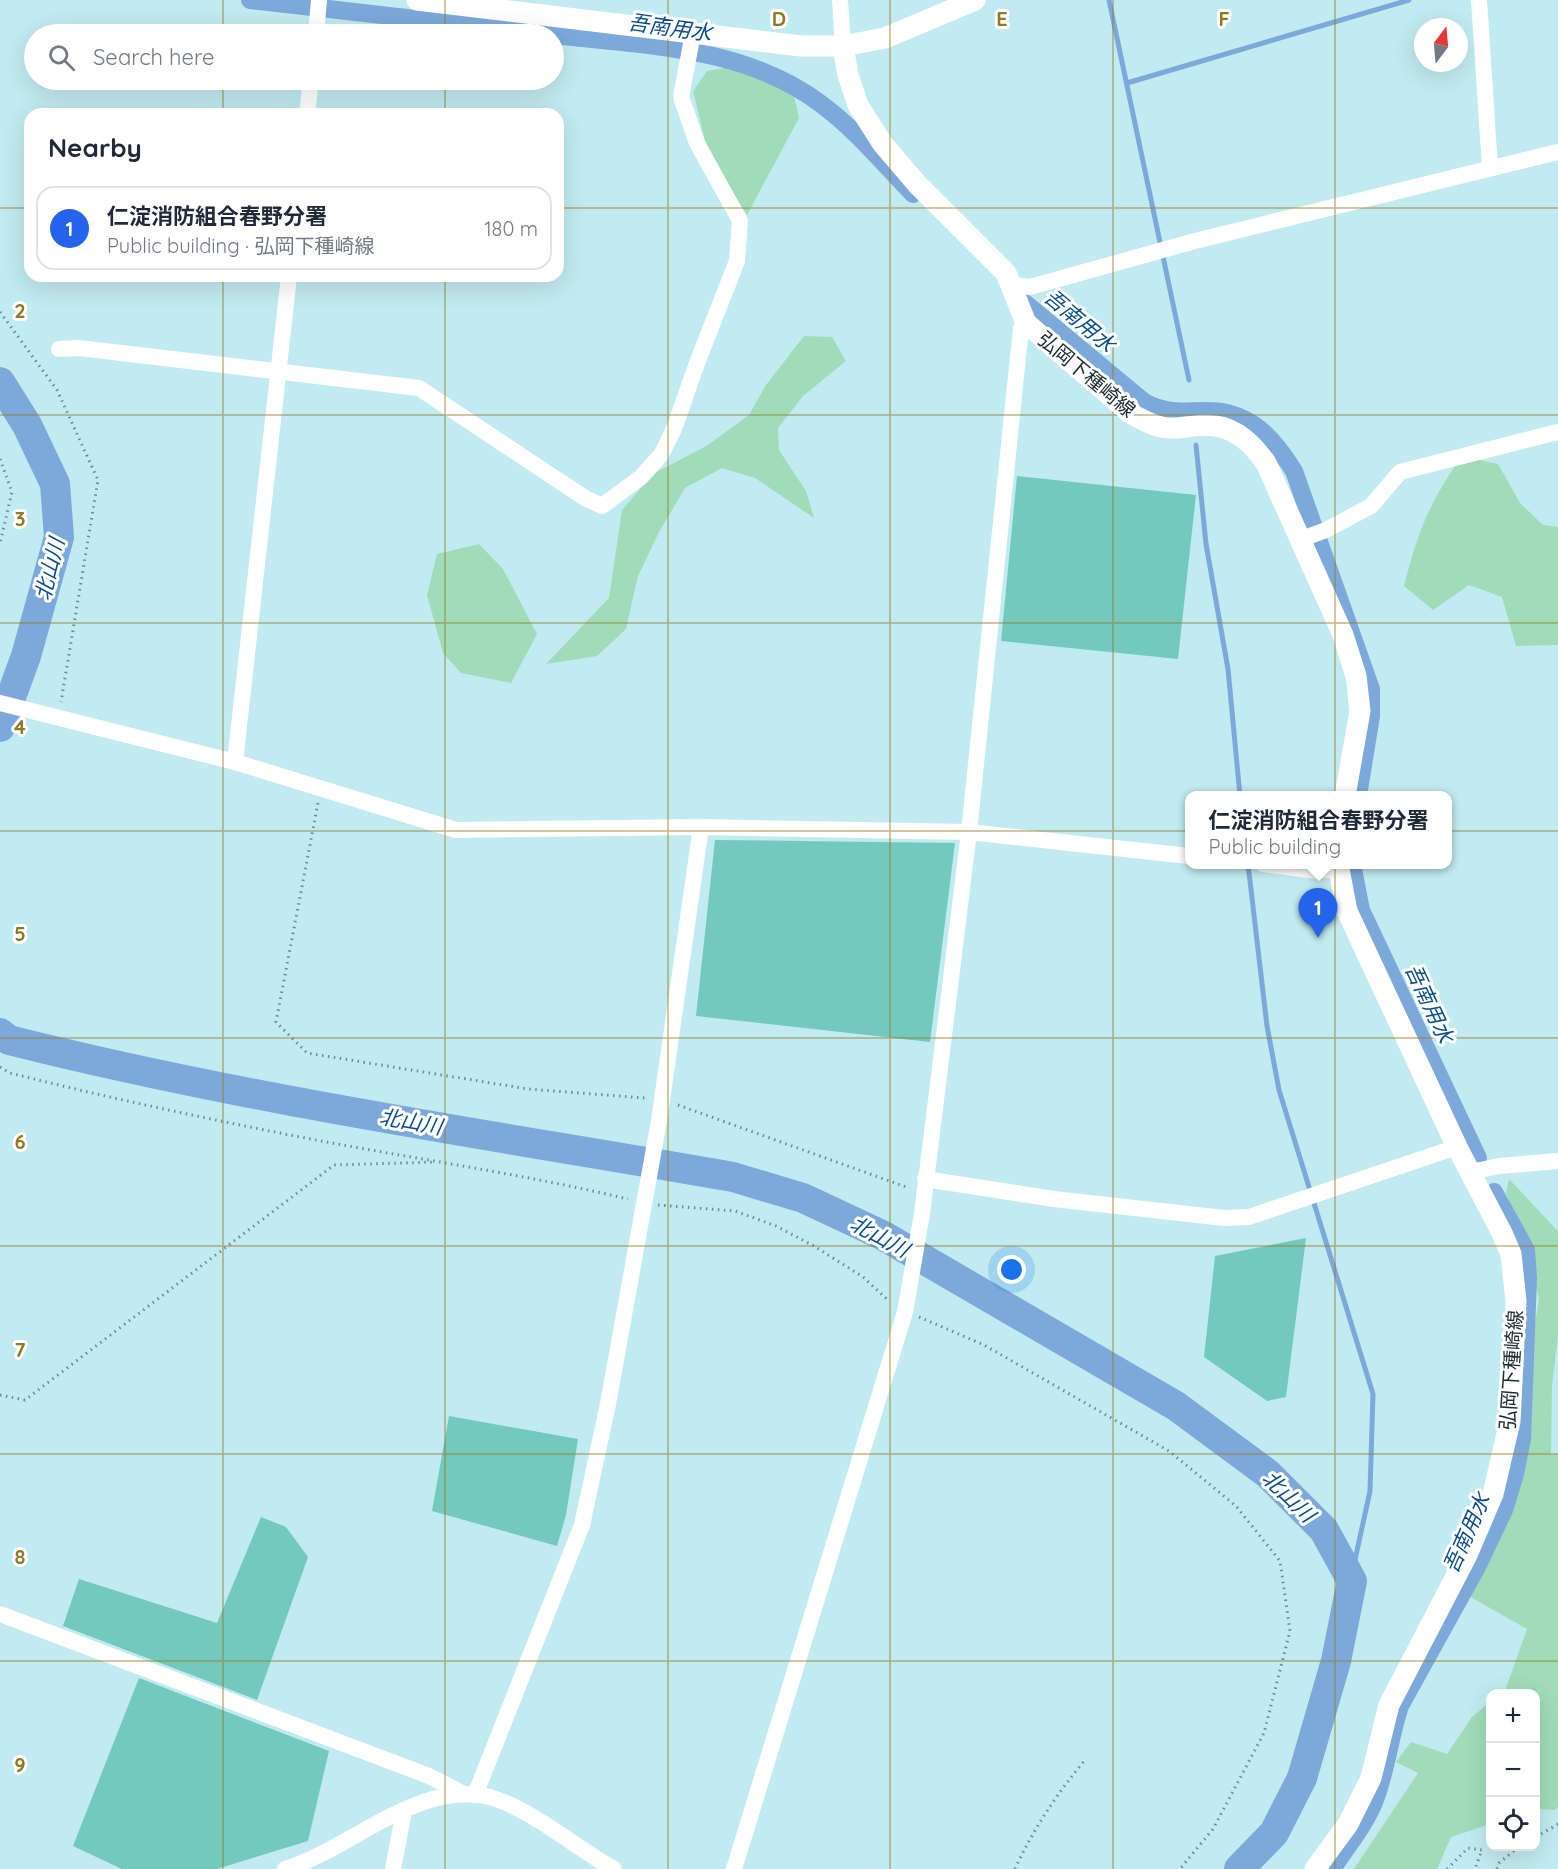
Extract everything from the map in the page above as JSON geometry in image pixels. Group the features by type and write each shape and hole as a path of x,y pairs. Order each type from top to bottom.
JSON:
{"main road":[{"path":"417,0 559,24"},
{"path":"564,25 690,46 843,46 885,38 975,0"},
{"path":"843,46 848,75 858,105 882,143 917,184 1006,273 1021,315"},
{"name":"弘岡下種崎線","path":"1021,315 1139,418 1168,428 1215,426 1252,443 1266,463 1303,539 1356,676 1360,711 1346,791"},
{"name":"弘岡下種崎線","path":"1316,1869 1348,1824 1371,1778 1389,1705 1467,1556 1493,1494 1506,1446 1513,1390 1515,1276 1511,1254 1457,1147 1347,910 1338,869"}],"street":[{"path":"840,0 843,46"},
{"path":"1479,0 1490,168"},
{"path":"317,24 319,8"},
{"path":"59,349 79,348 419,388 585,498 602,506 640,478 661,455 674,429 737,261 740,220 697,143 681,97 690,46"},
{"path":"308,108 310,90"},
{"path":"1010,285 1030,287 1195,241 1558,152"},
{"path":"235,762 288,282"},
{"path":"734,1869 905,1312 922,1214 969,832 1021,315"},
{"path":"1303,539 1326,530 1371,506 1400,472 1558,432"},
{"path":"0,703 235,762 456,830 701,827 969,832 1185,856"},
{"path":"469,1795 582,1525 608,1404 659,1121 701,827"},
{"path":"1302,869 1317,871 1328,869"},
{"path":"924,1187 1224,1218 1249,1217 1457,1147"},
{"path":"1471,1172 1499,1166 1558,1161"},
{"path":"0,1614 429,1776 469,1795"},
{"path":"285,1869 313,1861 404,1811 453,1794 495,1799 515,1807 614,1869"},
{"path":"393,1869 404,1811"}],"path":[{"path":"0,312 57,390 98,480 55,717"},
{"path":"0,459 12,492 0,543"},
{"path":"320,789 276,1022 306,1053 528,1089 662,1099 893,1181 924,1187"},
{"path":"0,1067 10,1073 84,1092 321,1141 735,1211 776,1226 814,1246 863,1277 881,1296 905,1312 984,1345 1169,1451 1236,1506 1280,1561 1290,1631 1264,1733 1213,1829 1180,1869"},
{"path":"0,1395 25,1400 334,1165 444,1162"},
{"path":"1015,1869 1031,1835 1054,1797 1084,1760"},
{"path":"1540,1835 1558,1824"},
{"path":"1447,1869 1468,1848 1482,1850 1475,1869"},
{"path":"1497,1869 1499,1863 1514,1851"}],"green space":[{"path":"747,64 792,87 799,118 747,215 708,153 693,91 707,71"},
{"path":"804,336 832,337 846,361 803,396 778,428 779,450 806,491 814,518 755,478 722,468 685,488 659,532 638,576 626,629 597,656 546,664 609,598 622,510 653,474 708,445 749,415 766,385"},
{"path":"1462,456 1498,464 1520,503 1543,525 1558,527 1558,645 1516,646 1502,597 1469,585 1433,610 1404,586 1414,549 1426,518 1441,488"},
{"path":"479,544 503,569 537,634 511,683 461,673 443,653 427,595 437,554"},
{"path":"1509,1179 1558,1231 1558,1336 1552,1385 1551,1454 1558,1455 1558,1807 1555,1810 1540,1809 1540,1689 1506,1689 1527,1629 1467,1595 1517,1482 1530,1407 1531,1348 1539,1299 1524,1240 1506,1193"},
{"path":"1486,1705 1486,1825 1451,1837 1437,1869 1354,1869 1418,1773 1396,1762 1411,1742 1447,1754 1472,1717"}],"building":[{"path":"1017,476 1196,495 1178,659 1001,641"},
{"path":"715,840 955,843 930,1042 696,1016"},
{"path":"1306,1238 1286,1397 1267,1401 1204,1357 1215,1256"},
{"path":"449,1416 578,1439 566,1515 557,1546 432,1511"},
{"path":"261,1517 286,1527 308,1557 257,1700 63,1626 79,1579 217,1623"},
{"path":"139,1678 329,1751 308,1841 217,1869 122,1869 73,1846"}],"waterway":[{"name":"吾南用水","path":"250,0 460,24"},
{"path":"1109,0 1189,380"},
{"path":"1127,83 1409,0"},
{"name":"吾南用水","path":"564,36 659,46 727,60 760,70 791,85 834,114 913,194"},
{"name":"吾南用水","path":"1014,294 1144,402 1164,410 1221,412 1245,420 1264,433 1294,471 1371,689 1371,716 1359,791"},
{"name":"北山川","path":"0,382 27,425 55,484 59,537 26,656 0,727"},
{"path":"1196,445 1206,544 1228,669 1240,791"},
{"path":"1249,869 1267,1026 1279,1090 1373,1394 1370,1491 1352,1581"},
{"name":"吾南用水","path":"1353,869 1361,910 1478,1158"},
{"name":"北山川","path":"0,1033 9,1040 189,1081 279,1099 733,1177 803,1198 882,1235 1176,1406 1268,1474 1324,1530 1352,1581 1336,1661 1302,1778 1274,1833 1239,1869"},
{"name":"吾南用水","path":"1332,1869 1372,1807 1400,1706 1477,1567 1504,1510 1515,1474 1522,1439 1528,1278 1526,1250 1494,1192"}],"place":[{"name":"仁淀消防組合春野分署","path":"1318,938"}]}
